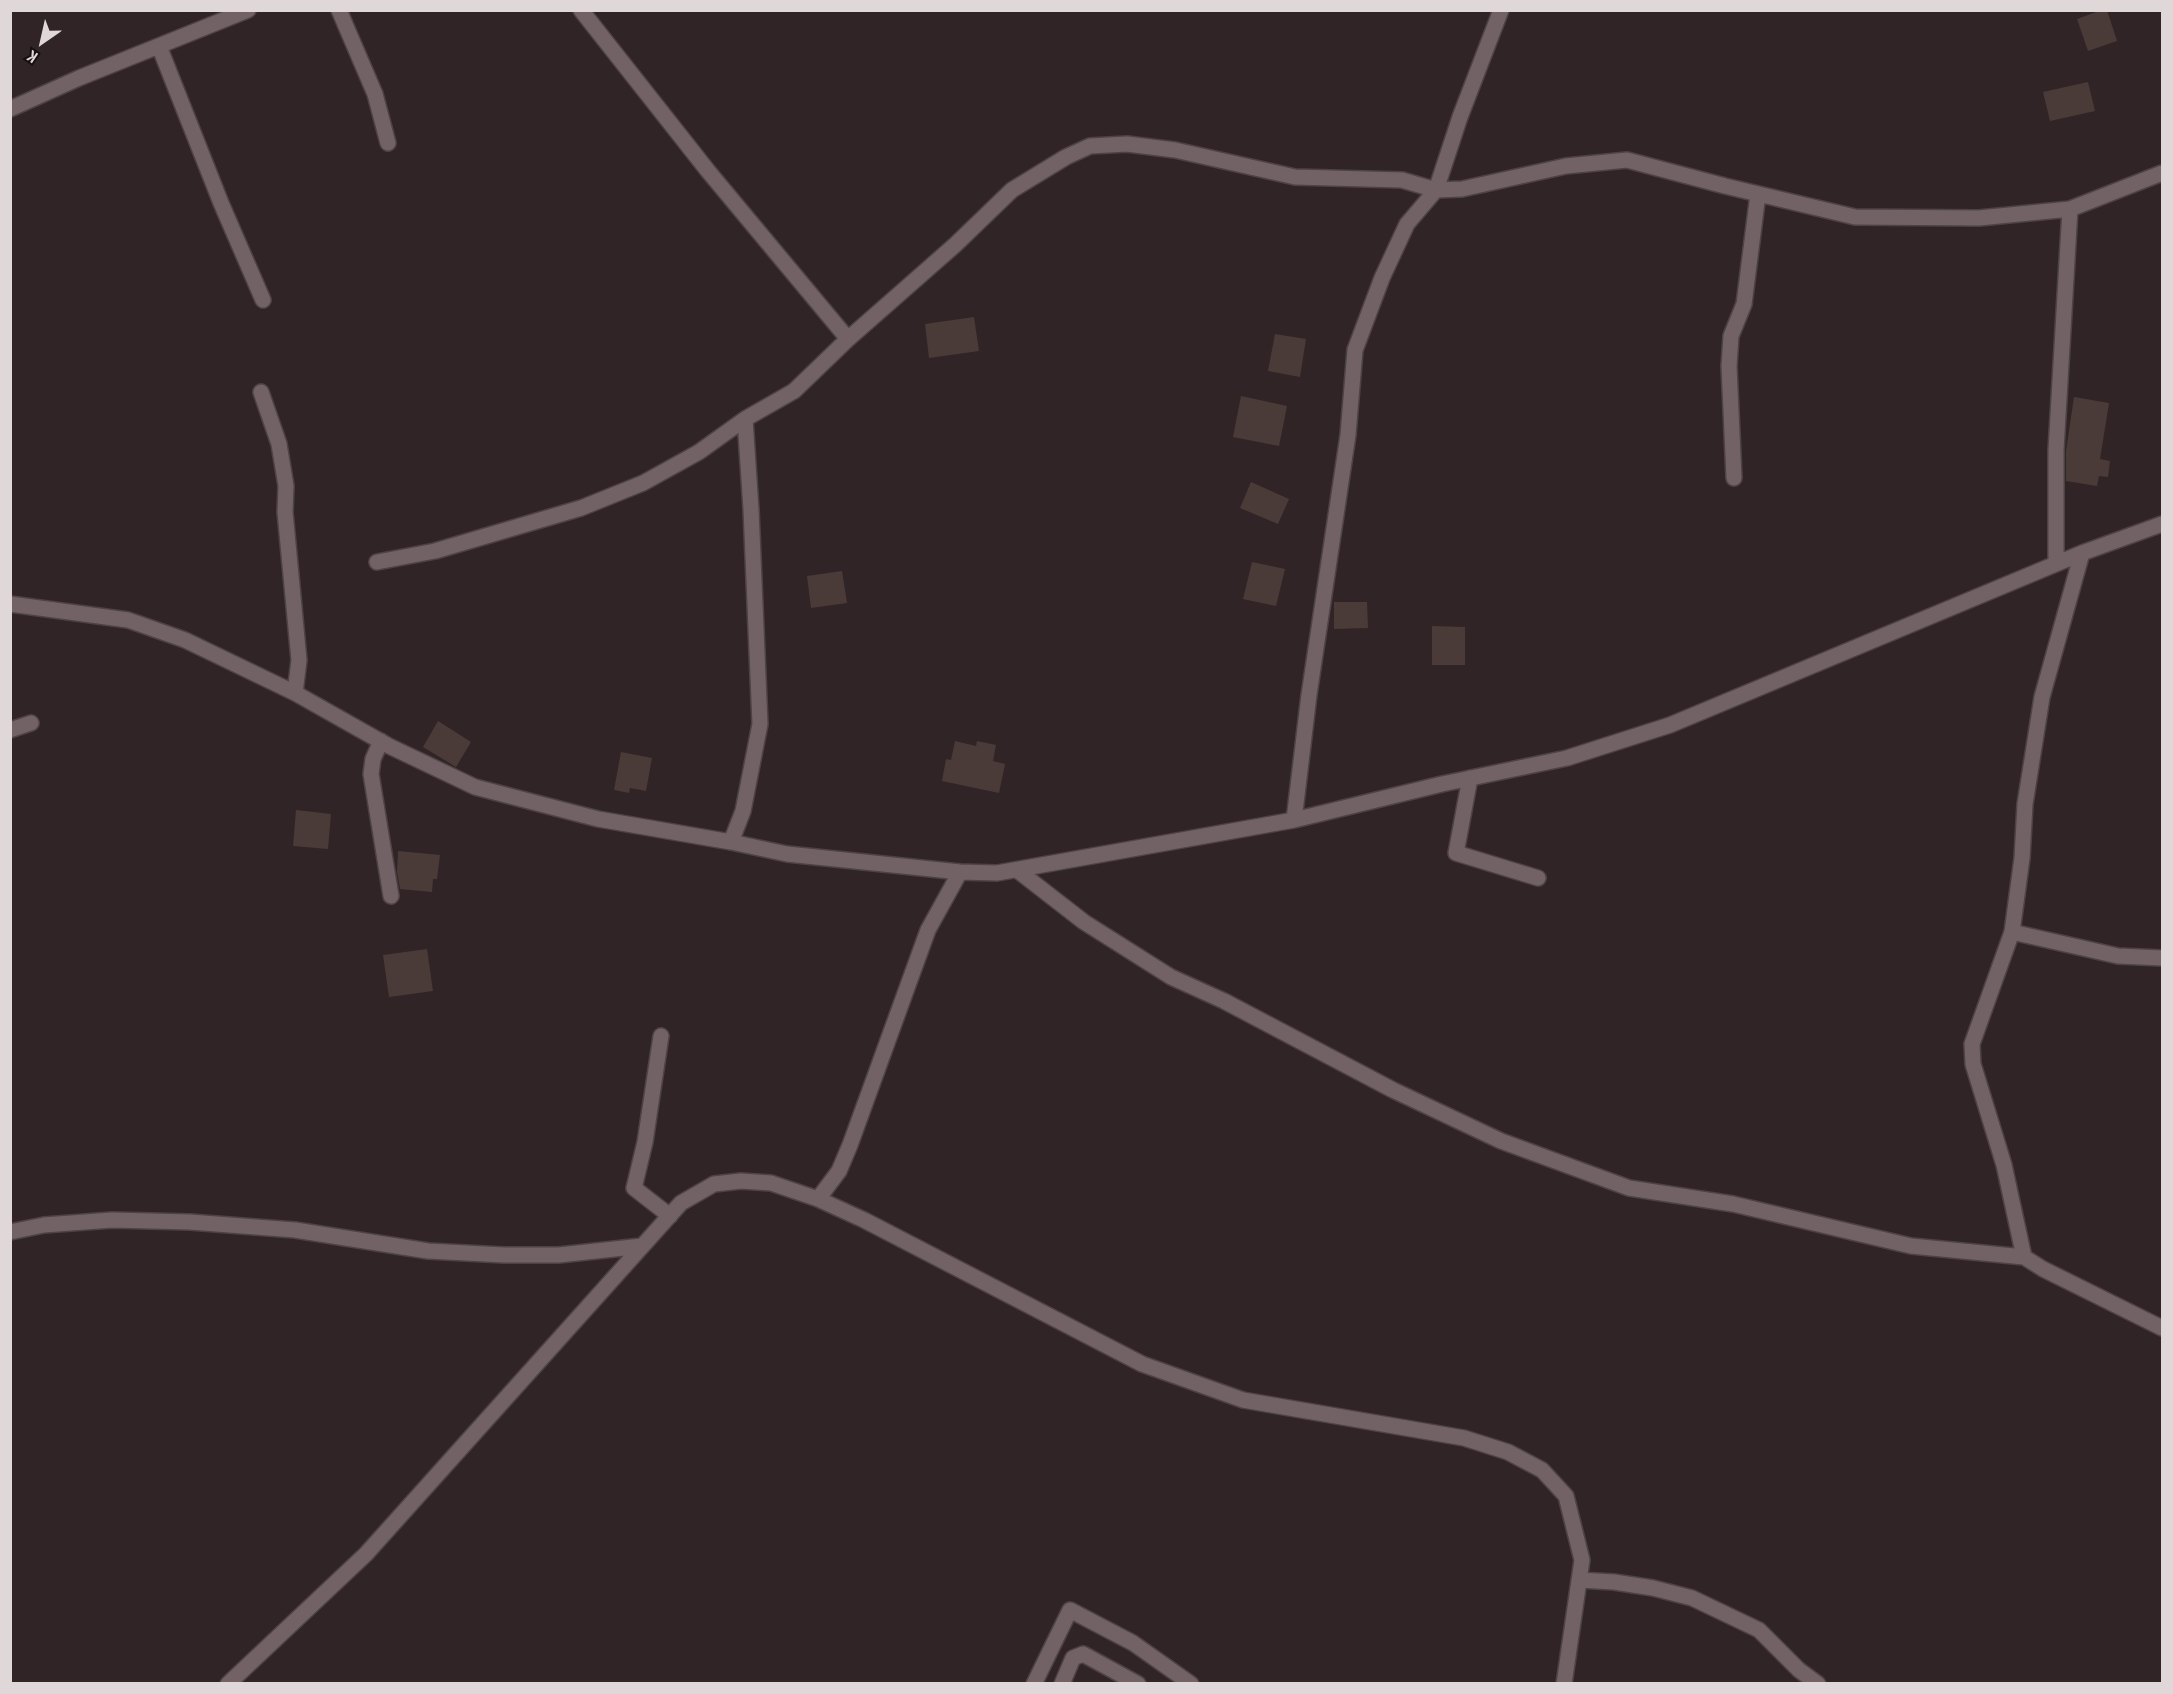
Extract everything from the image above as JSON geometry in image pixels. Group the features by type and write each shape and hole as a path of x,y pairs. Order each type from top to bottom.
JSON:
{"street":[{"path":"10,109 248,10"},
{"path":"339,10 375,94 388,143"},
{"path":"581,10 708,171 848,339"},
{"path":"1294,820 1312,672 1348,435 1355,350 1382,278 1407,224 1436,190 1499,11"},
{"path":"159,46 221,203 263,300"},
{"path":"377,562 435,550 581,508 643,483 699,452 745,419 794,391 1012,190 1066,157 1090,146 1127,144 1174,150 1295,177 1402,180 1436,190 1462,189 1566,166 1627,160 1855,217 1978,218 2070,209 2163,173"},
{"path":"1734,478 1731,336 1744,304 1758,194"},
{"path":"2056,564 2056,450 2070,209"},
{"path":"261,392 279,444 286,486 285,512 299,660 295,693"},
{"path":"731,842 742,812 760,724 745,419"},
{"path":"10,604 128,620 186,640 295,693 381,741 475,787 598,819 787,854 960,872 997,873 1294,820 1470,778 1567,758 1670,725 2082,553 2163,524"},
{"path":"2024,1257 2004,1164 1974,1064 1972,1044 2012,932 2022,858 2025,804 2042,697 2082,553"},
{"path":"10,730 31,723"},
{"path":"381,741 373,759 371,774 391,896"},
{"path":"1470,778 1456,854 1538,878"},
{"path":"1017,870 1084,922 1172,977 1224,1000 1393,1090 1502,1141 1629,1188 1733,1204 1911,1246 2024,1257 2043,1269 2163,1328"},
{"path":"818,1199 838,1172 846,1154 928,930 960,872"},
{"path":"2012,932 2118,956 2163,958"},
{"path":"661,1036 645,1143 634,1188 669,1216"},
{"path":"228,1683 366,1554 681,1203 714,1184 741,1181 771,1182 818,1199 864,1220 1142,1365 1243,1400 1464,1438 1508,1452 1542,1470 1566,1496 1582,1560 1564,1683"},
{"path":"10,1232 44,1225 112,1220 190,1222 295,1230 428,1251 504,1255 559,1255 642,1246"},
{"path":"1579,1580 1653,1588 1692,1598 1759,1630 1799,1670 1818,1683"},
{"path":"1034,1683 1070,1610 1133,1643 1191,1683"},
{"path":"1062,1683 1073,1658 1083,1654 1137,1683"}],"building":[{"path":"2107,10 2117,41 2088,51 2077,19"},
{"path":"2088,82 2095,111 2050,121 2043,92"},
{"path":"974,317 979,351 929,358 925,324"},
{"path":"1275,334 1306,339 1300,377 1268,371"},
{"path":"1241,396 1287,406 1279,446 1233,437"},
{"path":"2074,397 2109,403 2100,459 2110,461 2108,477 2099,476 2097,486 2066,481 2066,451"},
{"path":"1251,482 1289,499 1278,524 1240,508"},
{"path":"1252,562 1285,569 1276,606 1243,599"},
{"path":"842,571 847,603 811,608 807,576"},
{"path":"1334,602 1367,602 1368,628 1334,629"},
{"path":"1432,626 1465,627 1465,665 1432,665"},
{"path":"438,721 471,742 456,767 423,747"},
{"path":"955,741 976,746 977,741 996,745 993,761 1005,764 999,793 942,781 946,759 951,760"},
{"path":"621,752 652,758 646,791 630,788 629,793 614,790"},
{"path":"296,810 331,814 328,849 293,846"},
{"path":"398,851 440,855 437,879 433,879 432,892 400,889 397,871"},
{"path":"427,949 433,991 389,997 383,955"}]}
